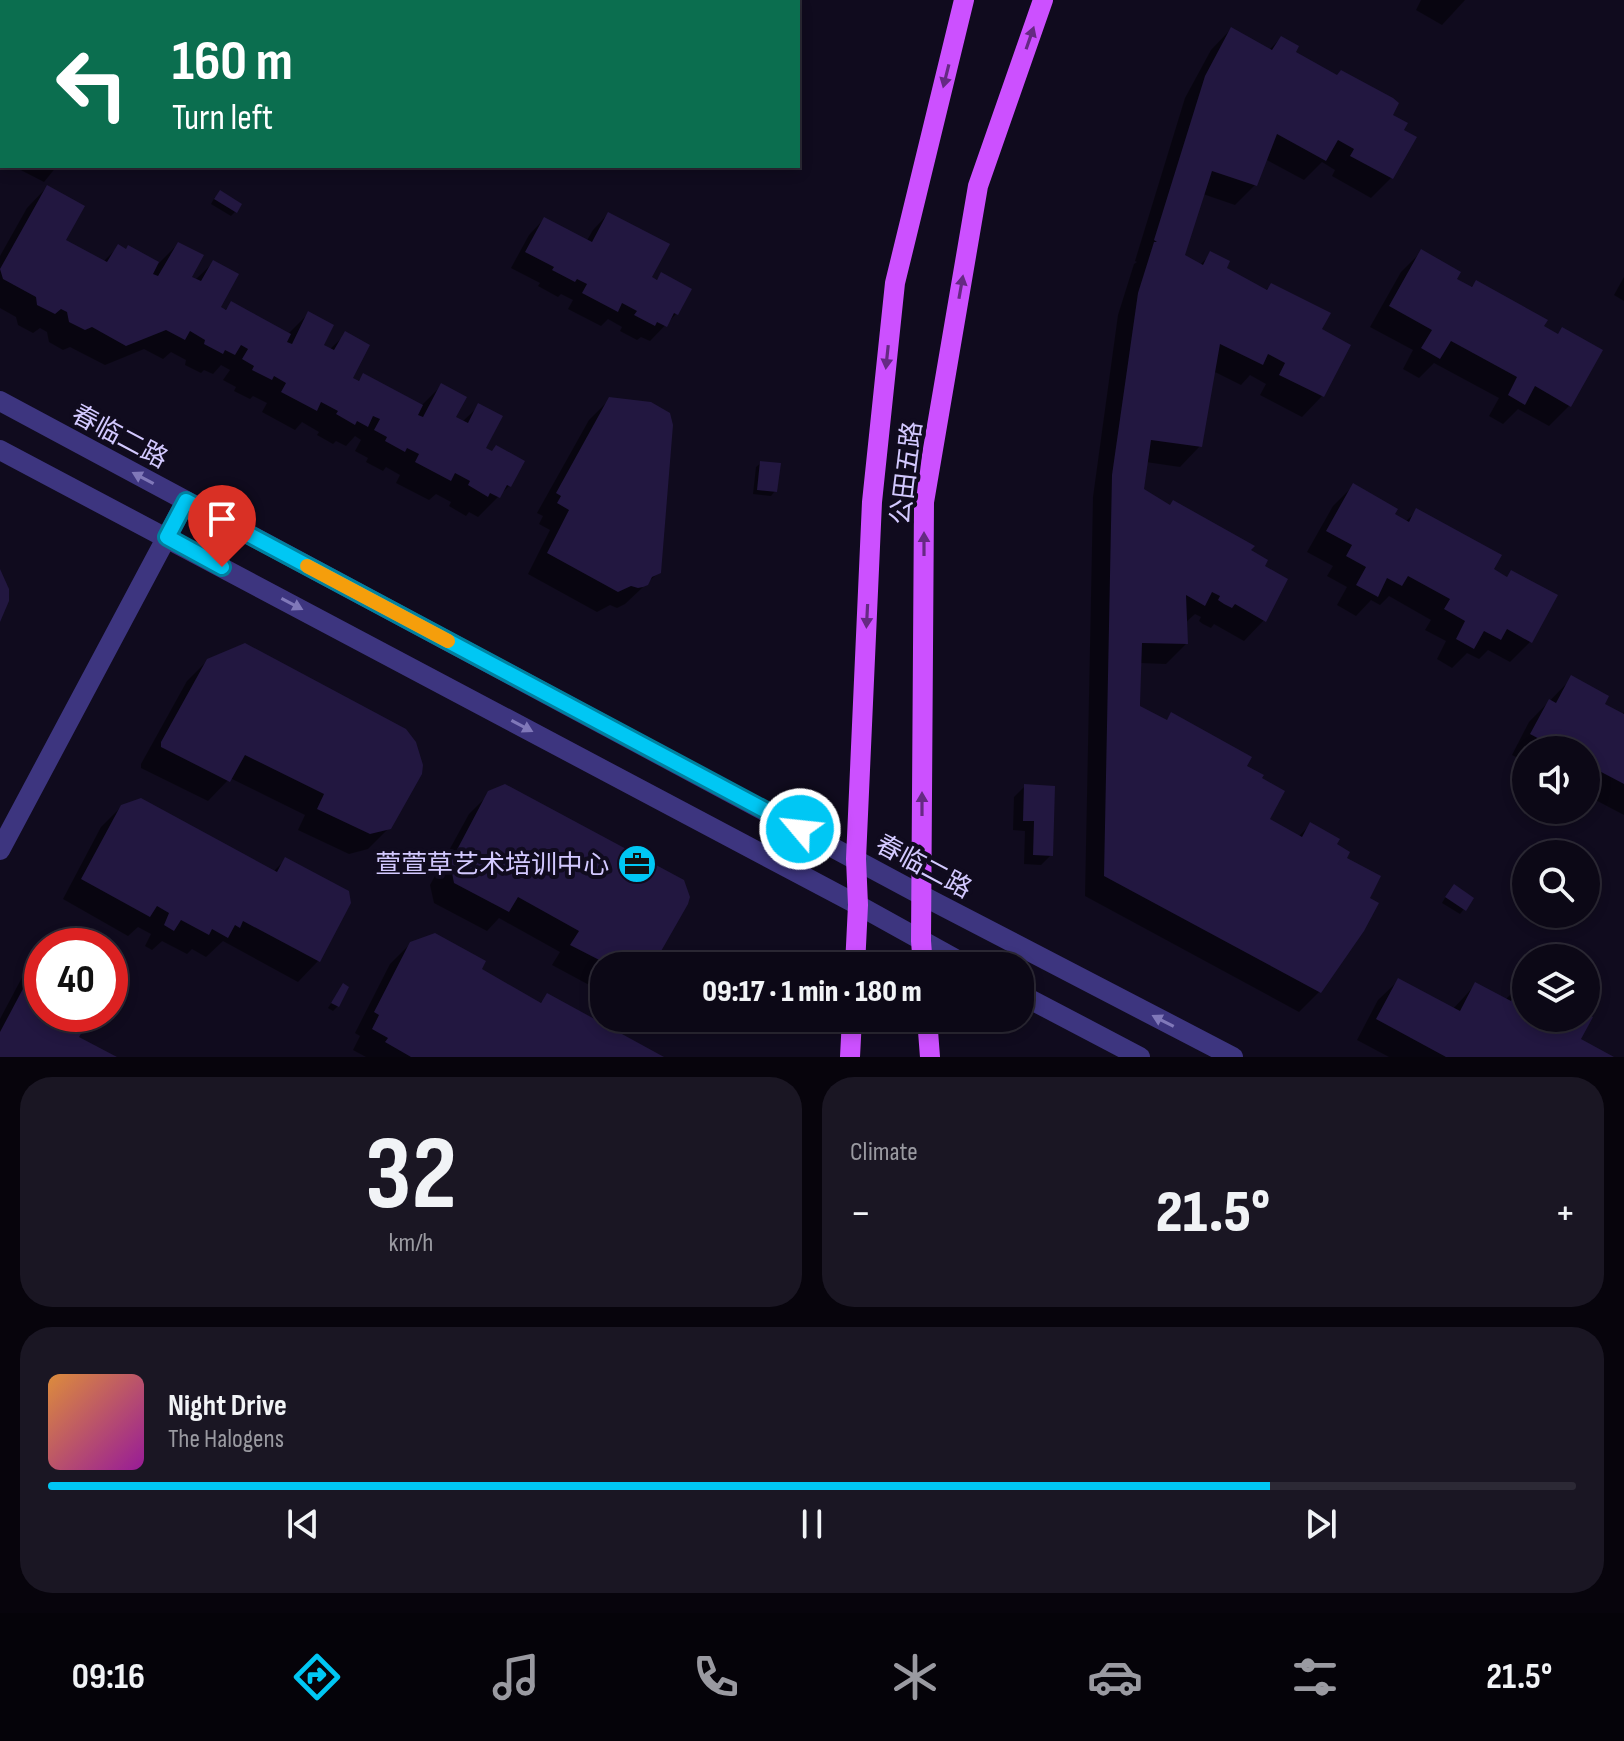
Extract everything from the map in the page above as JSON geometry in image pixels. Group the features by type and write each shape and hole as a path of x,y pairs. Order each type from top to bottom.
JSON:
{"main road":[{"name":"公田五路","path":"856,952 856,859 872,502 895,283 964,0"},
{"name":"公田五路","path":"922,952 924,502 978,186 1043,0"},
{"path":"850,1057 851,1032"},
{"path":"928,1032 930,1057"}],"street":[{"name":"春临二路","path":"0,401 923,896 1233,1057"},
{"path":"0,450 942,952"},
{"path":"0,850 186,501"},
{"path":"1034,1001 1140,1057"}],"building":[{"path":"1231,27 1272,50 1281,36 1299,46 1296,52 1337,75 1341,70 1393,98 1399,103 1393,115 1408,123 1404,130 1417,137 1393,179 1350,156 1354,149 1338,140 1326,161 1277,134 1257,186 1212,171 1185,255 1203,265 1210,251 1230,261 1227,268 1267,290 1271,283 1331,313 1322,329 1351,345 1324,397 1279,375 1285,363 1268,354 1263,365 1220,344 1202,447 1151,440 1144,489 1170,505 1173,500 1255,546 1251,550 1268,560 1265,566 1288,579 1266,622 1235,604 1232,608 1224,604 1218,600 1220,596 1212,592 1205,606 1186,595 1188,644 1142,643 1140,706 1167,720 1171,712 1252,757 1247,766 1285,791 1270,819 1302,837 1310,822 1340,839 1337,844 1350,852 1347,858 1381,876 1370,898 1379,903 1364,931 1321,993 1104,876 1112,475 1138,293 1154,242 1157,242 1154,240 1205,76"},
{"path":"47,185 85,206 66,240 107,262 118,244 126,249 128,245 159,262 153,274 158,276 178,242 204,255 192,277 201,281 213,260 239,274 221,307 226,310 231,301 291,334 287,342 292,344 308,311 334,325 324,345 334,350 345,331 370,345 353,378 359,381 363,373 423,405 418,415 423,417 441,383 467,397 456,417 468,423 478,403 503,416 486,448 492,451 496,445 525,461 511,487 507,485 500,498 490,493 488,497 468,485 470,481 455,473 451,481 415,462 419,454 407,448 405,452 385,441 387,437 374,430 380,419 373,416 368,427 357,421 355,425 321,402 317,411 281,392 286,383 252,370 254,366 242,359 248,349 241,345 235,355 225,350 223,354 204,344 205,340 190,331 185,340 166,330 126,346 92,327 85,330 69,322 67,312 61,309 55,314 37,305 36,297 3,279 0,269"},
{"path":"220,190 242,204 237,213 214,199"},
{"path":"608,212 670,244 652,277 657,280 661,272 692,289 678,315 674,313 667,327 657,322 655,326 634,315 637,311 622,303 618,312 582,293 587,284 577,279 575,282 525,252 544,217 592,242"},
{"path":"1421,249 1461,272 1457,279 1472,287 1476,280 1548,320 1544,326 1558,334 1562,327 1603,350 1571,407 1535,386 1525,405 1508,395 1517,377 1451,341 1440,359 1421,348 1432,330 1389,306"},
{"path":"609,397 651,402 670,413 673,425 661,573 652,577 648,585 638,588 631,586 618,592 547,553 569,510 557,503 561,496 556,493"},
{"path":"760,461 781,463 777,492 757,490"},
{"path":"1353,483 1398,509 1395,514 1409,522 1416,508 1502,555 1494,569 1507,577 1511,570 1558,595 1532,643 1507,629 1501,640 1484,631 1474,649 1456,639 1465,621 1444,609 1450,599 1408,576 1402,586 1387,578 1378,597 1356,585 1366,567 1346,556 1352,545 1326,531"},
{"path":"0,569 9,589 9,601 0,622"},
{"path":"245,643 406,729 416,742 423,765 422,774 391,829 370,834 317,809 324,794 245,755 230,782 161,747 207,659"},
{"path":"1571,675 1609,696 1605,704 1624,714 1624,784 1600,771 1600,736 1530,734 1549,699 1556,703"},
{"path":"505,784 684,880 690,897 688,904 661,952 590,952 590,955 570,945 579,931 518,897 509,912 454,883 450,863 488,791"},
{"path":"1024,784 1055,786 1053,856 1033,855 1034,821 1023,821"},
{"path":"141,798 277,872 285,857 349,891 351,903 320,962 243,921 240,928 235,925 228,938 212,929 209,935 181,920 174,931 164,925 169,913 157,906 150,917 81,879 121,805"},
{"path":"1454,884 1474,898 1466,911 1445,897"},
{"path":"435,933 486,961 482,969 541,1003 547,993 590,1017 590,1032 618,1032 664,1057 411,1057 385,1042 388,1038 372,1029 379,1015 374,1012 410,942"},
{"path":"1398,978 1460,1011 1475,982 1512,999 1512,1032 1585,1032 1581,1039 1614,1057 1446,1057 1376,1019"},
{"path":"343,983 349,987 339,1007 331,1003"},
{"path":"24,987 24,1032 82,1032 79,1037 117,1057 0,1057 0,1032"}],"slow traffic":[{"path":"307,566 448,641"}],"place":[{"name":"萱萱草艺术培训中心","path":"637,864"}],"route":[{"path":"222,567 167,537 186,501 800,829"}]}
